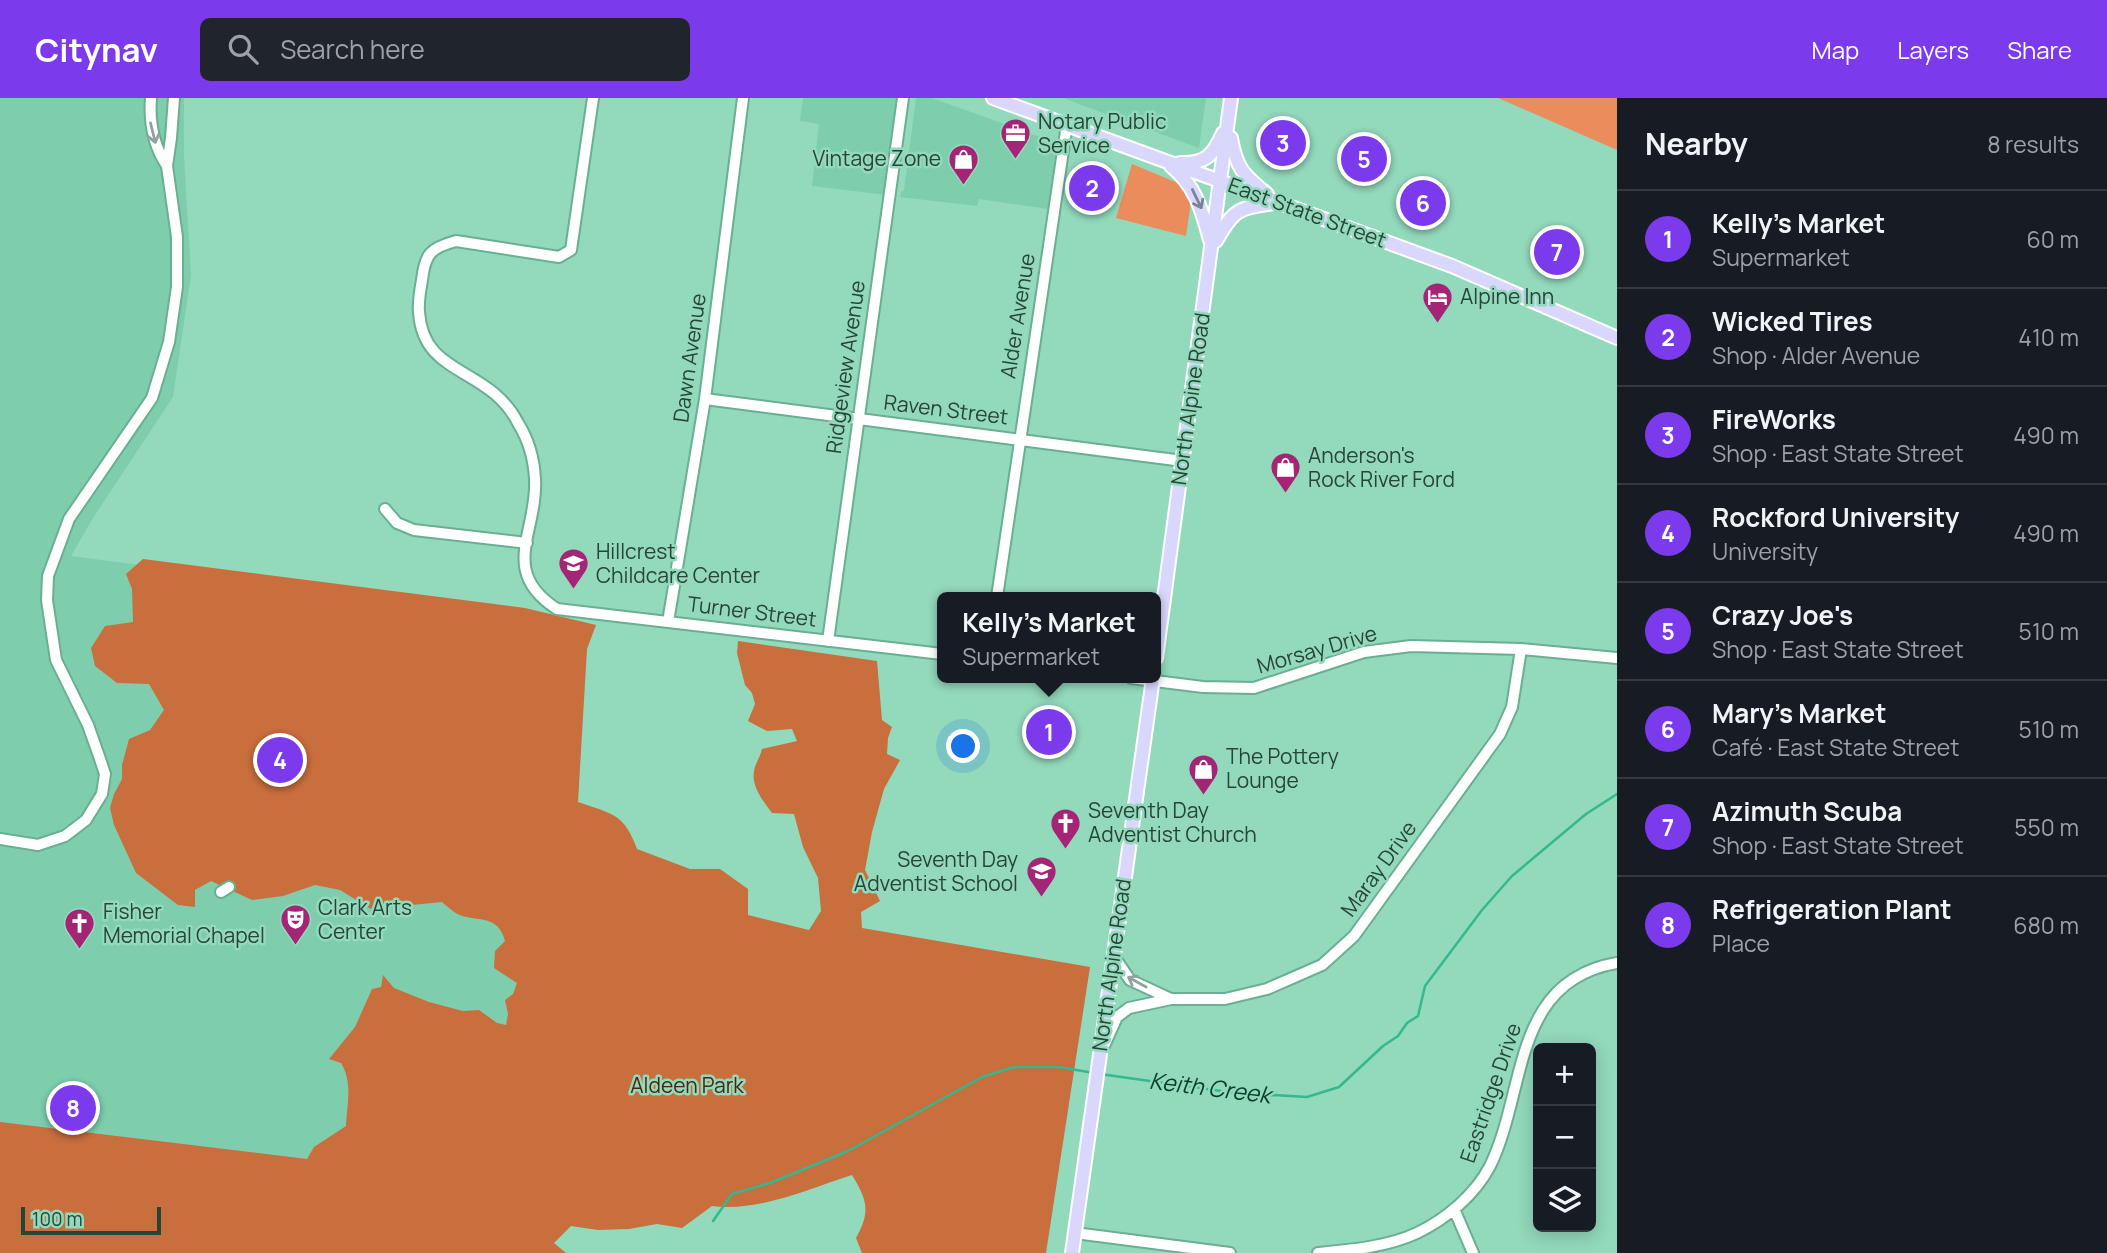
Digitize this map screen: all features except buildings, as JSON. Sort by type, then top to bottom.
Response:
[{"type":"main road","name":"East State Street","points":[[993,98],[1452,266],[1617,338]]},
{"type":"main road","name":"North Alpine Road","points":[[1161,622],[1231,98]]},
{"type":"main road","points":[[1165,161],[1203,161],[1215,149],[1228,123]]},
{"type":"main road","points":[[1228,123],[1234,155],[1241,171],[1279,202]]},
{"type":"main road","points":[[1165,161],[1181,174],[1199,200],[1212,248]]},
{"type":"main road","points":[[1212,248],[1236,212],[1261,204],[1279,202]]},
{"type":"main road","name":"North Alpine Road","points":[[1072,1253],[1152,683]]},
{"type":"street","points":[[151,98],[149,119],[157,152],[167,166]]},
{"type":"street","points":[[0,839],[38,845],[65,836],[86,820],[102,794],[105,774],[99,756],[88,725],[56,660],[47,600],[48,576],[69,519],[152,398],[169,342],[177,287],[177,237],[167,166],[174,98]]},
{"type":"street","points":[[386,509],[397,523],[414,530],[527,543],[536,480],[525,435],[516,419],[495,394],[439,358],[429,345],[420,326],[418,309],[424,263],[430,251],[456,241],[559,257],[571,250],[593,98]]},
{"type":"street","name":"Dawn Avenue","points":[[668,622],[705,399],[743,98]]},
{"type":"street","name":"Ridgeview Avenue","points":[[828,641],[903,98]]},
{"type":"street","name":"Alder Avenue","points":[[998,592],[1067,124]]},
{"type":"street","name":"Raven Street","points":[[705,399],[1183,461]]},
{"type":"street","name":"Turner Street","points":[[527,543],[524,566],[530,586],[541,599],[557,608],[937,653]]},
{"type":"street","name":"Morsay Drive","points":[[1161,680],[1203,687],[1254,688],[1364,652],[1411,646],[1521,649],[1617,658]]},
{"type":"street","name":"Maray Drive","points":[[1171,999],[1225,999],[1267,989],[1322,965],[1354,936],[1500,734],[1512,707],[1521,649]]},
{"type":"street","points":[[1113,955],[1130,980],[1171,999]]},
{"type":"street","name":"Eastridge Drive","points":[[1318,1253],[1403,1239],[1428,1227],[1454,1209],[1489,1167],[1532,1033],[1543,1009],[1556,992],[1575,978],[1617,963]]},
{"type":"street","points":[[1098,1057],[1117,1017],[1129,1008],[1171,999]]},
{"type":"street","points":[[1454,1209],[1473,1253]]},
{"type":"street","points":[[1075,1233],[1230,1253]]},
{"type":"shaded area","points":[[0,98],[184,98],[184,157],[191,275],[173,397],[71,556],[575,622],[500,1193],[0,1123]]},
{"type":"shaded area","points":[[803,98],[900,98],[887,195],[812,186],[819,124],[800,121]]},
{"type":"shaded area","points":[[916,98],[932,98],[1057,143],[1048,209],[979,199],[977,206],[900,197],[904,190]]},
{"type":"shaded area","points":[[1064,98],[1206,98],[1199,148],[1084,106]]},
{"type":"shaded area","points":[[1498,98],[1617,98],[1617,150]]},
{"type":"shaded area","points":[[1132,164],[1178,183],[1192,195],[1186,236],[1116,218]]},
{"type":"green space","name":"Aldeen Park","points":[[143,559],[525,608],[596,625],[587,649],[578,802],[600,809],[622,821],[637,849],[690,869],[720,869],[748,889],[748,915],[809,930],[821,911],[818,878],[803,847],[794,814],[772,813],[754,782],[755,768],[762,749],[797,741],[792,729],[767,731],[748,721],[755,704],[752,693],[745,685],[737,653],[738,641],[877,661],[882,720],[892,727],[887,754],[900,760],[884,789],[865,870],[880,901],[861,912],[862,928],[1090,967],[1046,1253],[862,1253],[856,1238],[864,1220],[865,1206],[852,1175],[765,1203],[712,1206],[682,1228],[657,1224],[629,1229],[598,1230],[571,1226],[554,1243],[566,1253],[0,1253],[0,1122],[307,1159],[314,1147],[346,1126],[347,1078],[341,1063],[329,1059],[355,1027],[372,989],[381,987],[383,975],[394,988],[429,1002],[463,1011],[479,1010],[497,1023],[506,1025],[508,1014],[505,1000],[513,994],[517,983],[494,968],[495,951],[505,941],[498,927],[487,920],[458,914],[442,902],[371,909],[340,890],[315,885],[283,896],[252,900],[211,881],[195,890],[195,907],[178,905],[136,873],[114,825],[110,808],[122,779],[122,765],[129,739],[150,730],[164,710],[149,684],[117,683],[95,666],[91,648],[105,626],[133,622],[132,589],[126,574]]},
{"type":"waterway","name":"Keith Creek","points":[[1100,1074],[1257,1096],[1307,1097],[1339,1087],[1383,1046],[1398,1036],[1407,1023],[1418,1016],[1425,986],[1482,910],[1512,876],[1586,814],[1617,794]]},
{"type":"waterway","name":"Keith Creek","points":[[713,1221],[732,1194],[770,1183],[848,1151],[982,1077],[1014,1067],[1059,1067],[1094,1073]]},
{"type":"place","name":"FireWorks","points":[[1283,143]]},
{"type":"place","name":"Crazy Joe's","points":[[1364,159]]},
{"type":"place","name":"Notary Public Service","points":[[1015,161]]},
{"type":"place","name":"Vintage Zone","points":[[964,186]]},
{"type":"place","name":"Wicked Tires","points":[[1092,188]]},
{"type":"place","name":"Mary's Market","points":[[1423,203]]},
{"type":"place","name":"Azimuth Scuba","points":[[1557,252]]},
{"type":"place","name":"Alpine Inn","points":[[1437,324]]},
{"type":"place","name":"Anderson's Rock River Ford","points":[[1285,495]]},
{"type":"place","name":"Hillcrest Childcare Center","points":[[573,591]]},
{"type":"place","name":"Kelly's Market","points":[[1049,732]]},
{"type":"place","name":"Rockford University","points":[[280,760]]},
{"type":"place","name":"The Pottery Lounge","points":[[1203,796]]},
{"type":"place","name":"Seventh Day Adventist Church","points":[[1065,850]]},
{"type":"place","name":"Seventh Day Adventist School","points":[[1041,899]]},
{"type":"place","name":"Clark Arts Center","points":[[295,947]]},
{"type":"place","name":"Fisher Memorial Chapel","points":[[80,951]]},
{"type":"place","name":"Refrigeration Plant","points":[[73,1108]]}]
